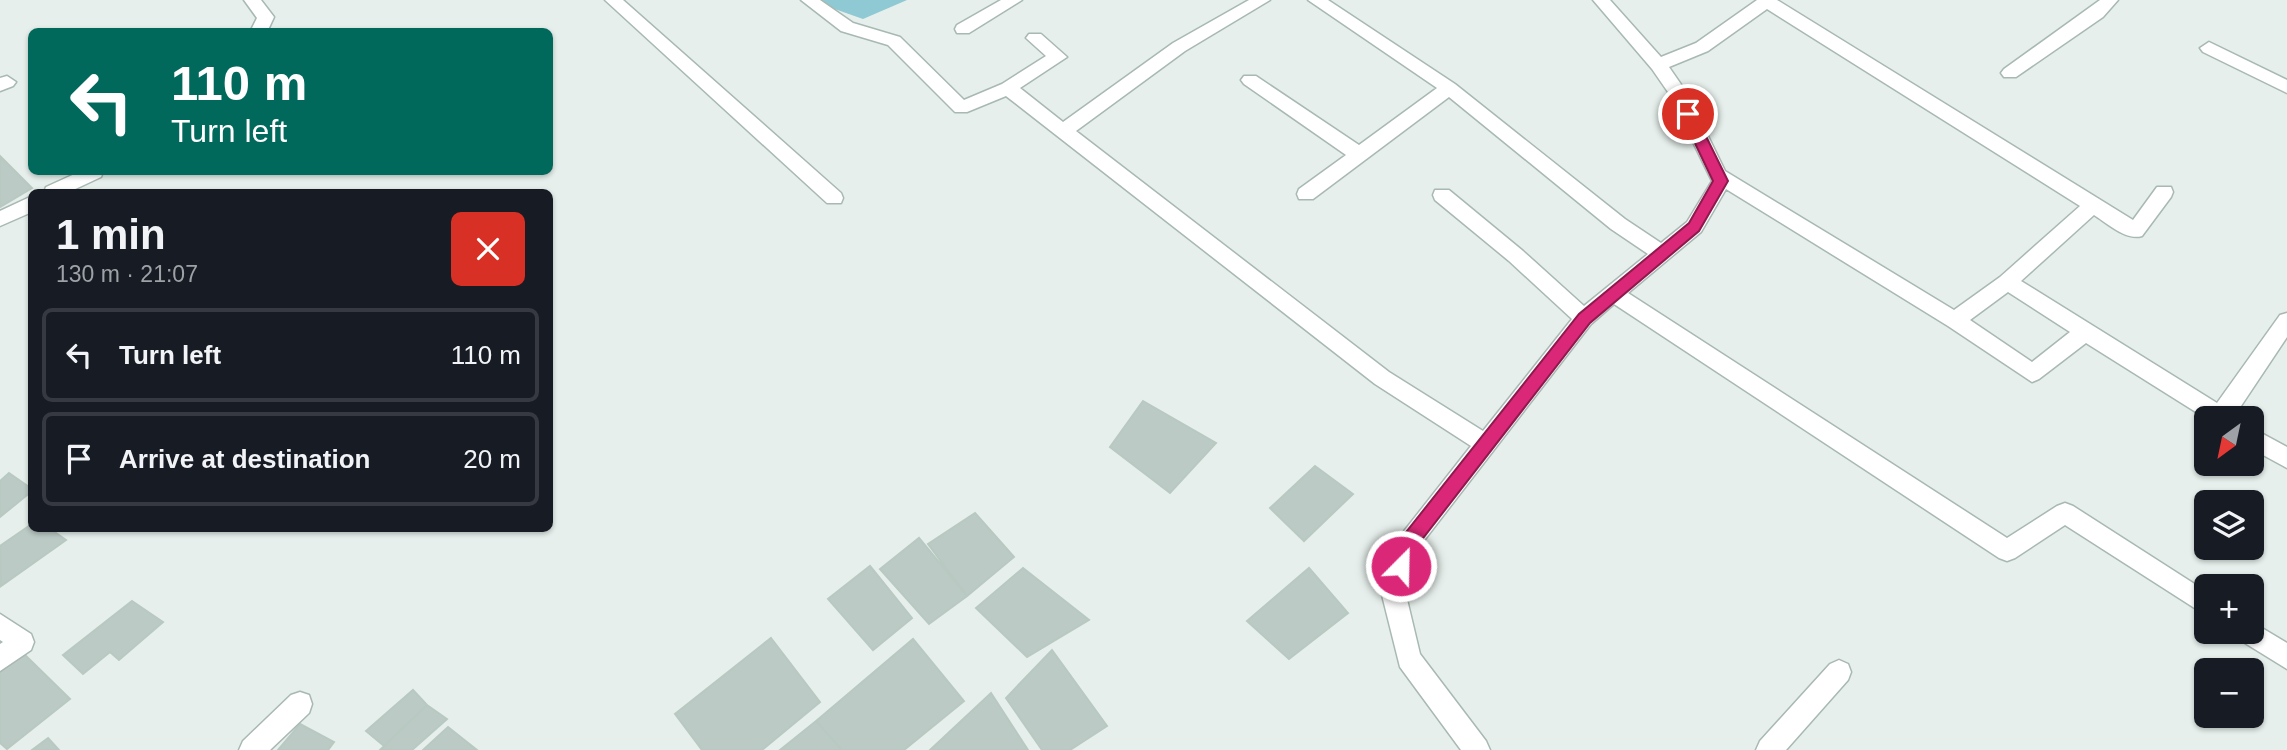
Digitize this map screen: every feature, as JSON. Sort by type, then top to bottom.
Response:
[{"type":"street","points":[[252,0],[266,17],[260,28]]},
{"type":"street","points":[[614,0],[834,198]]},
{"type":"street","points":[[809,0],[847,27],[894,41],[961,108],[1008,88],[1058,57],[1035,38]]},
{"type":"street","points":[[963,29],[1014,0]]},
{"type":"street","points":[[1063,131],[1179,47],[1262,0]]},
{"type":"street","points":[[1316,0],[1449,88],[1618,223],[1662,254]]},
{"type":"street","points":[[1477,750],[1409,659],[1393,591],[1409,542],[1584,318],[1694,227],[1721,181],[1678,93],[1658,65],[1601,0]]},
{"type":"street","points":[[1658,65],[1702,47],[1768,0],[2135,231],[2164,192]]},
{"type":"street","points":[[2010,73],[2097,13],[2110,0]]},
{"type":"street","points":[[2209,48],[2287,87]]},
{"type":"street","points":[[1250,80],[1360,155]]},
{"type":"street","points":[[1008,88],[1382,378],[1485,444]]},
{"type":"street","points":[[1306,194],[1449,88]]},
{"type":"street","points":[[59,189],[88,175]]},
{"type":"street","points":[[1718,175],[1955,320],[2032,373],[2085,332]]},
{"type":"street","points":[[1442,195],[1516,256],[1584,318]]},
{"type":"street","points":[[0,219],[28,205]]},
{"type":"street","points":[[1955,320],[2007,282],[2093,205]]},
{"type":"street","points":[[2007,282],[2203,406]]},
{"type":"street","points":[[1614,294],[2007,551],[2065,513],[2194,597]]},
{"type":"street","points":[[2228,406],[2287,321]]},
{"type":"street","points":[[2264,445],[2287,459]]},
{"type":"street","points":[[0,625],[22,642],[0,659]]},
{"type":"street","points":[[2264,642],[2287,657]]},
{"type":"street","points":[[1769,750],[1839,672]]},
{"type":"street","points":[[252,750],[300,704]]},
{"type":"water","points":[[819,0],[907,0],[863,19],[829,7]]},
{"type":"building","points":[[0,156],[32,188],[0,207]]},
{"type":"building","points":[[1143,401],[1216,443],[1170,493],[1110,447]]},
{"type":"building","points":[[1315,466],[1353,494],[1304,541],[1270,508]]},
{"type":"building","points":[[9,473],[28,486],[28,494],[0,517],[0,481]]},
{"type":"building","points":[[975,513],[1014,557],[967,596],[928,544]]},
{"type":"building","points":[[28,527],[28,532],[55,532],[66,540],[1,586],[0,546]]},
{"type":"building","points":[[919,538],[967,596],[929,624],[880,569]]},
{"type":"building","points":[[870,566],[912,618],[873,650],[828,599]]},
{"type":"building","points":[[1023,568],[1089,620],[1027,657],[976,608]]},
{"type":"building","points":[[1309,568],[1348,613],[1289,659],[1247,621]]},
{"type":"building","points":[[132,601],[163,622],[119,660],[110,652],[83,674],[63,655]]},
{"type":"building","points":[[771,638],[820,702],[762,750],[702,750],[675,714]]},
{"type":"building","points":[[913,639],[964,701],[904,750],[842,750],[816,721]]},
{"type":"building","points":[[1052,650],[1107,726],[1070,750],[1042,750],[1006,698]]},
{"type":"building","points":[[23,653],[70,699],[7,749],[0,743],[0,672]]},
{"type":"building","points":[[413,690],[427,705],[384,746],[366,731]]},
{"type":"building","points":[[991,693],[1028,750],[930,750]]},
{"type":"building","points":[[427,705],[447,719],[412,750],[380,750]]},
{"type":"building","points":[[816,721],[842,750],[780,750]]},
{"type":"building","points":[[300,724],[334,742],[328,750],[278,750]]},
{"type":"building","points":[[448,727],[477,750],[423,750]]},
{"type":"building","points":[[48,738],[59,750],[32,750]]},
{"type":"route","points":[[1401,566],[1409,542],[1584,318],[1694,227],[1721,181],[1688,114]]}]
